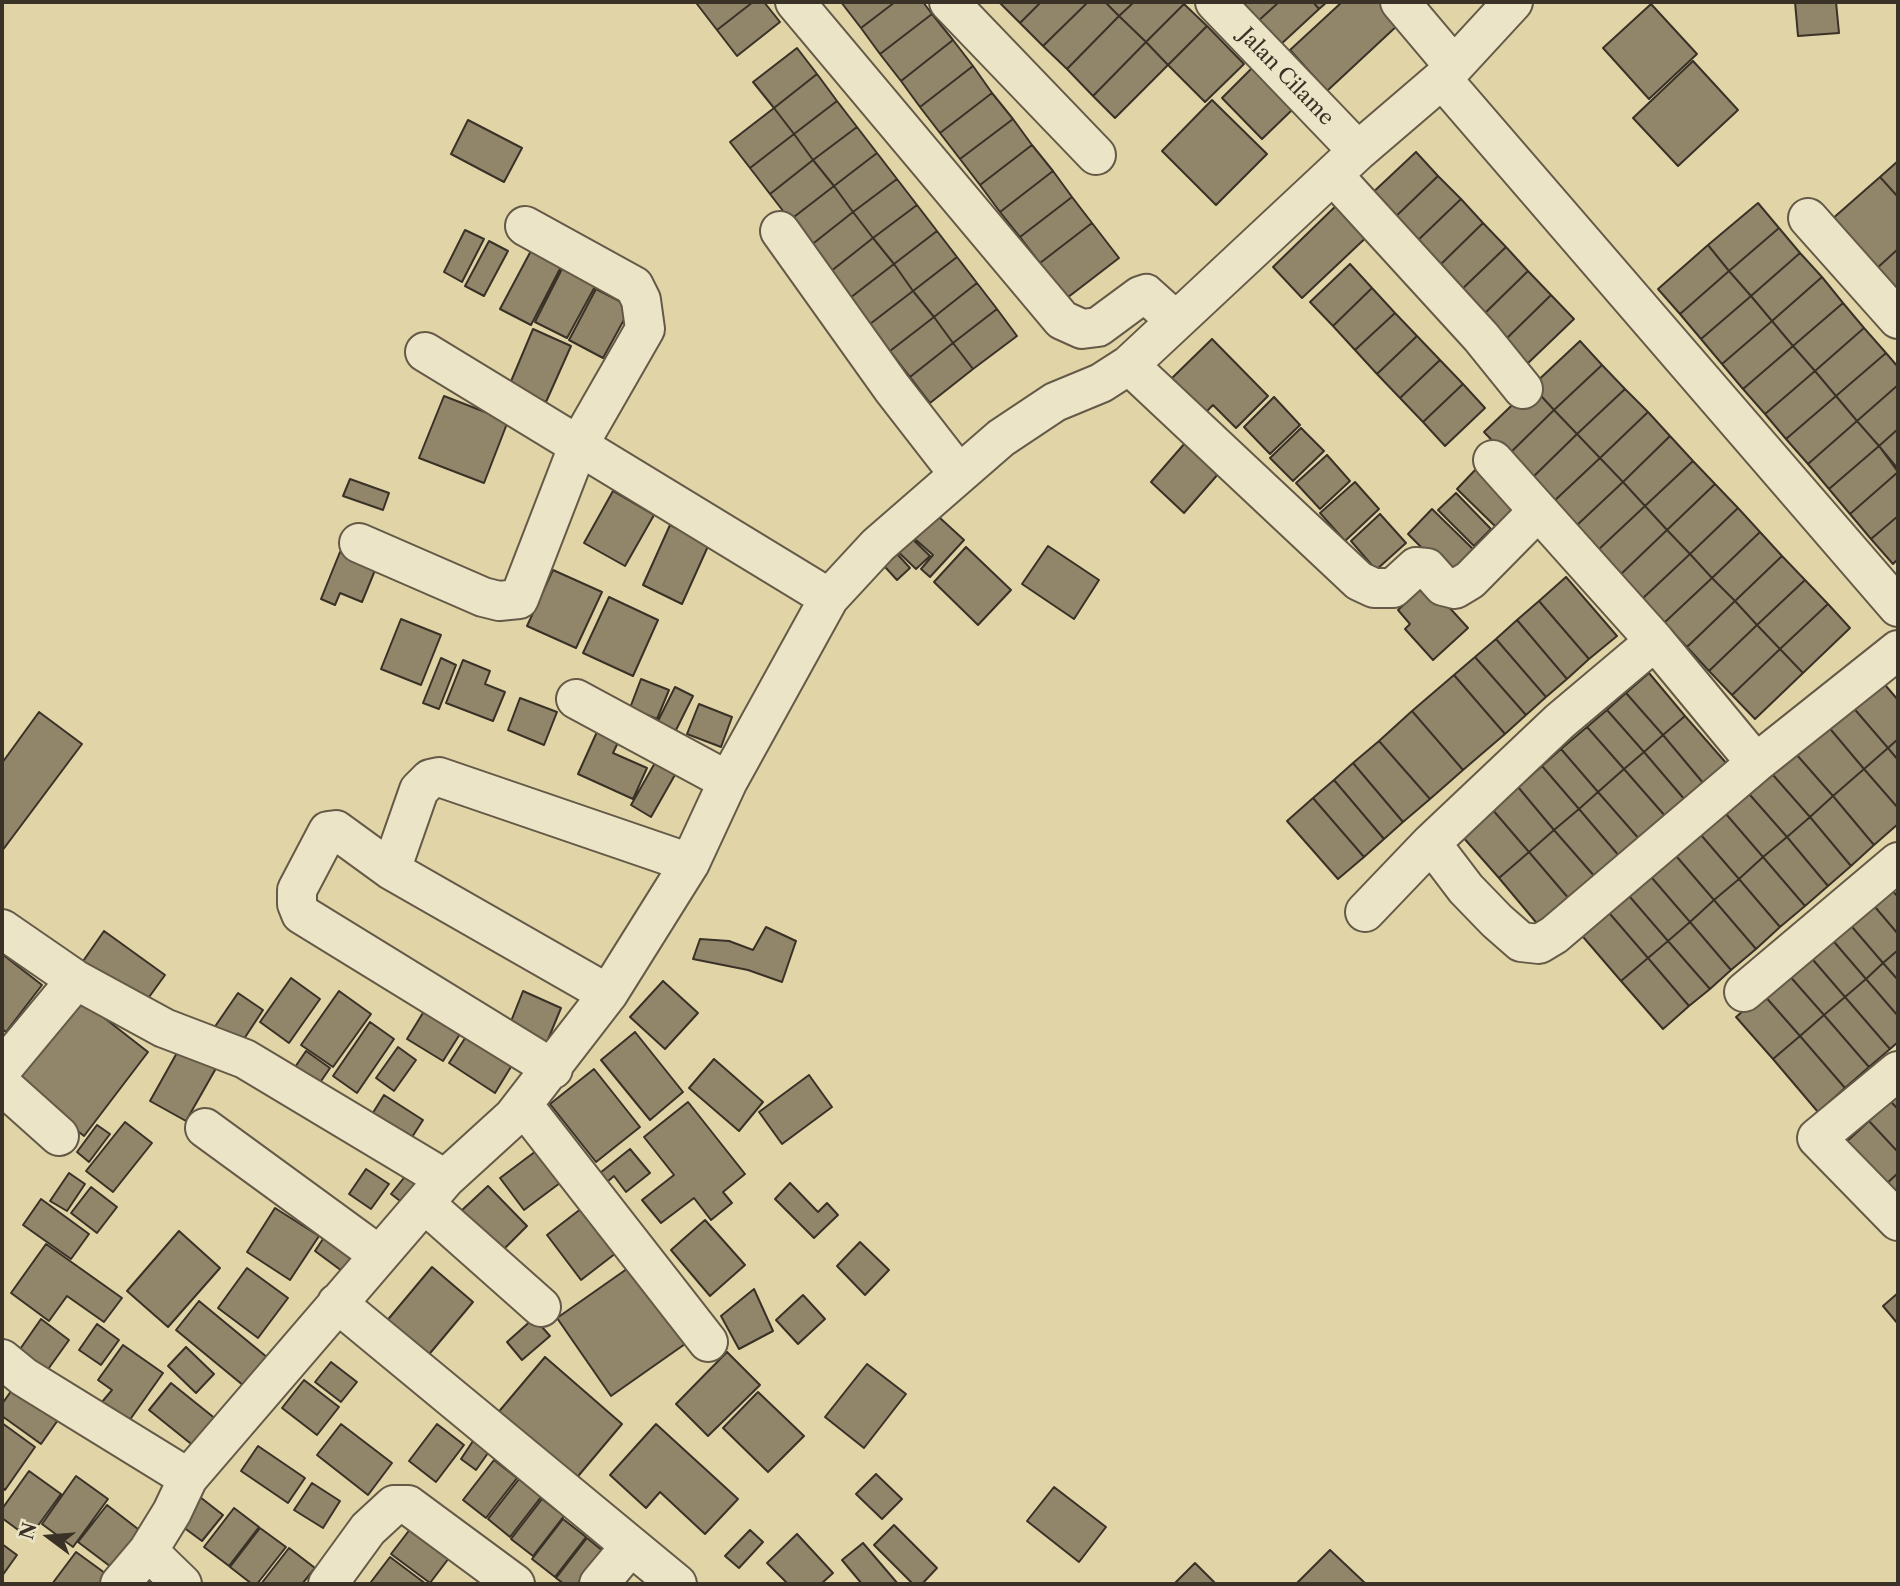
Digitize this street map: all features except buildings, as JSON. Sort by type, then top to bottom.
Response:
[{"type":"street","points":[[795,2],[1062,320],[1082,329],[1098,327],[1140,296],[1146,295],[1176,321]]},
{"type":"street","points":[[949,2],[1096,155]]},
{"type":"street","name":"Jalan Cilame","points":[[1215,2],[1522,389]]},
{"type":"street","points":[[1400,2],[1448,73],[1898,607]]},
{"type":"street","points":[[120,1584],[148,1551],[172,1512],[188,1478],[435,1192],[523,1105],[608,994],[690,863],[728,781],[829,598],[878,545],[958,473],[1055,402],[1101,383],[1129,366],[1345,163],[1448,73],[1513,2]]},
{"type":"street","points":[[1808,218],[1898,320]]},
{"type":"street","points":[[359,542],[483,597],[499,601],[519,599],[579,444],[645,329],[641,300],[634,286],[524,226]]},
{"type":"street","points":[[780,231],[884,377],[958,473]]},
{"type":"street","points":[[425,352],[829,598]]},
{"type":"street","points":[[1129,366],[1359,581],[1374,588],[1393,589],[1416,567],[1427,568],[1443,586],[1455,589],[1470,580],[1538,511]]},
{"type":"street","points":[[1493,460],[1656,641],[1756,763]]},
{"type":"street","points":[[1365,912],[1431,842],[1560,721],[1656,641]]},
{"type":"street","points":[[1431,842],[1466,889],[1497,921],[1521,942],[1539,944],[1563,928],[1756,763],[1898,650]]},
{"type":"street","points":[[576,699],[728,781]]},
{"type":"street","points":[[391,870],[419,790],[430,779],[439,777],[690,863]]},
{"type":"street","points":[[553,1069],[301,914],[297,904],[298,890],[330,829],[336,830],[391,870],[608,994]]},
{"type":"street","points":[[1744,992],[1898,862]]},
{"type":"street","points":[[2,929],[76,980],[163,1028],[245,1059],[435,1192],[541,1307]]},
{"type":"street","points":[[2,1069],[76,980]]},
{"type":"street","points":[[1898,1071],[1817,1138],[1898,1221]]},
{"type":"street","points":[[2,1085],[59,1136]]},
{"type":"street","points":[[523,1105],[708,1342]]},
{"type":"street","points":[[205,1128],[379,1255]]},
{"type":"street","points":[[337,1303],[629,1548],[677,1584]]},
{"type":"street","points":[[2,1359],[24,1377],[188,1478]]},
{"type":"street","points":[[328,1584],[368,1529],[394,1505],[408,1505],[514,1584]]},
{"type":"street","points":[[599,1584],[629,1548]]},
{"type":"street","points":[[148,1551],[182,1584]]}]
